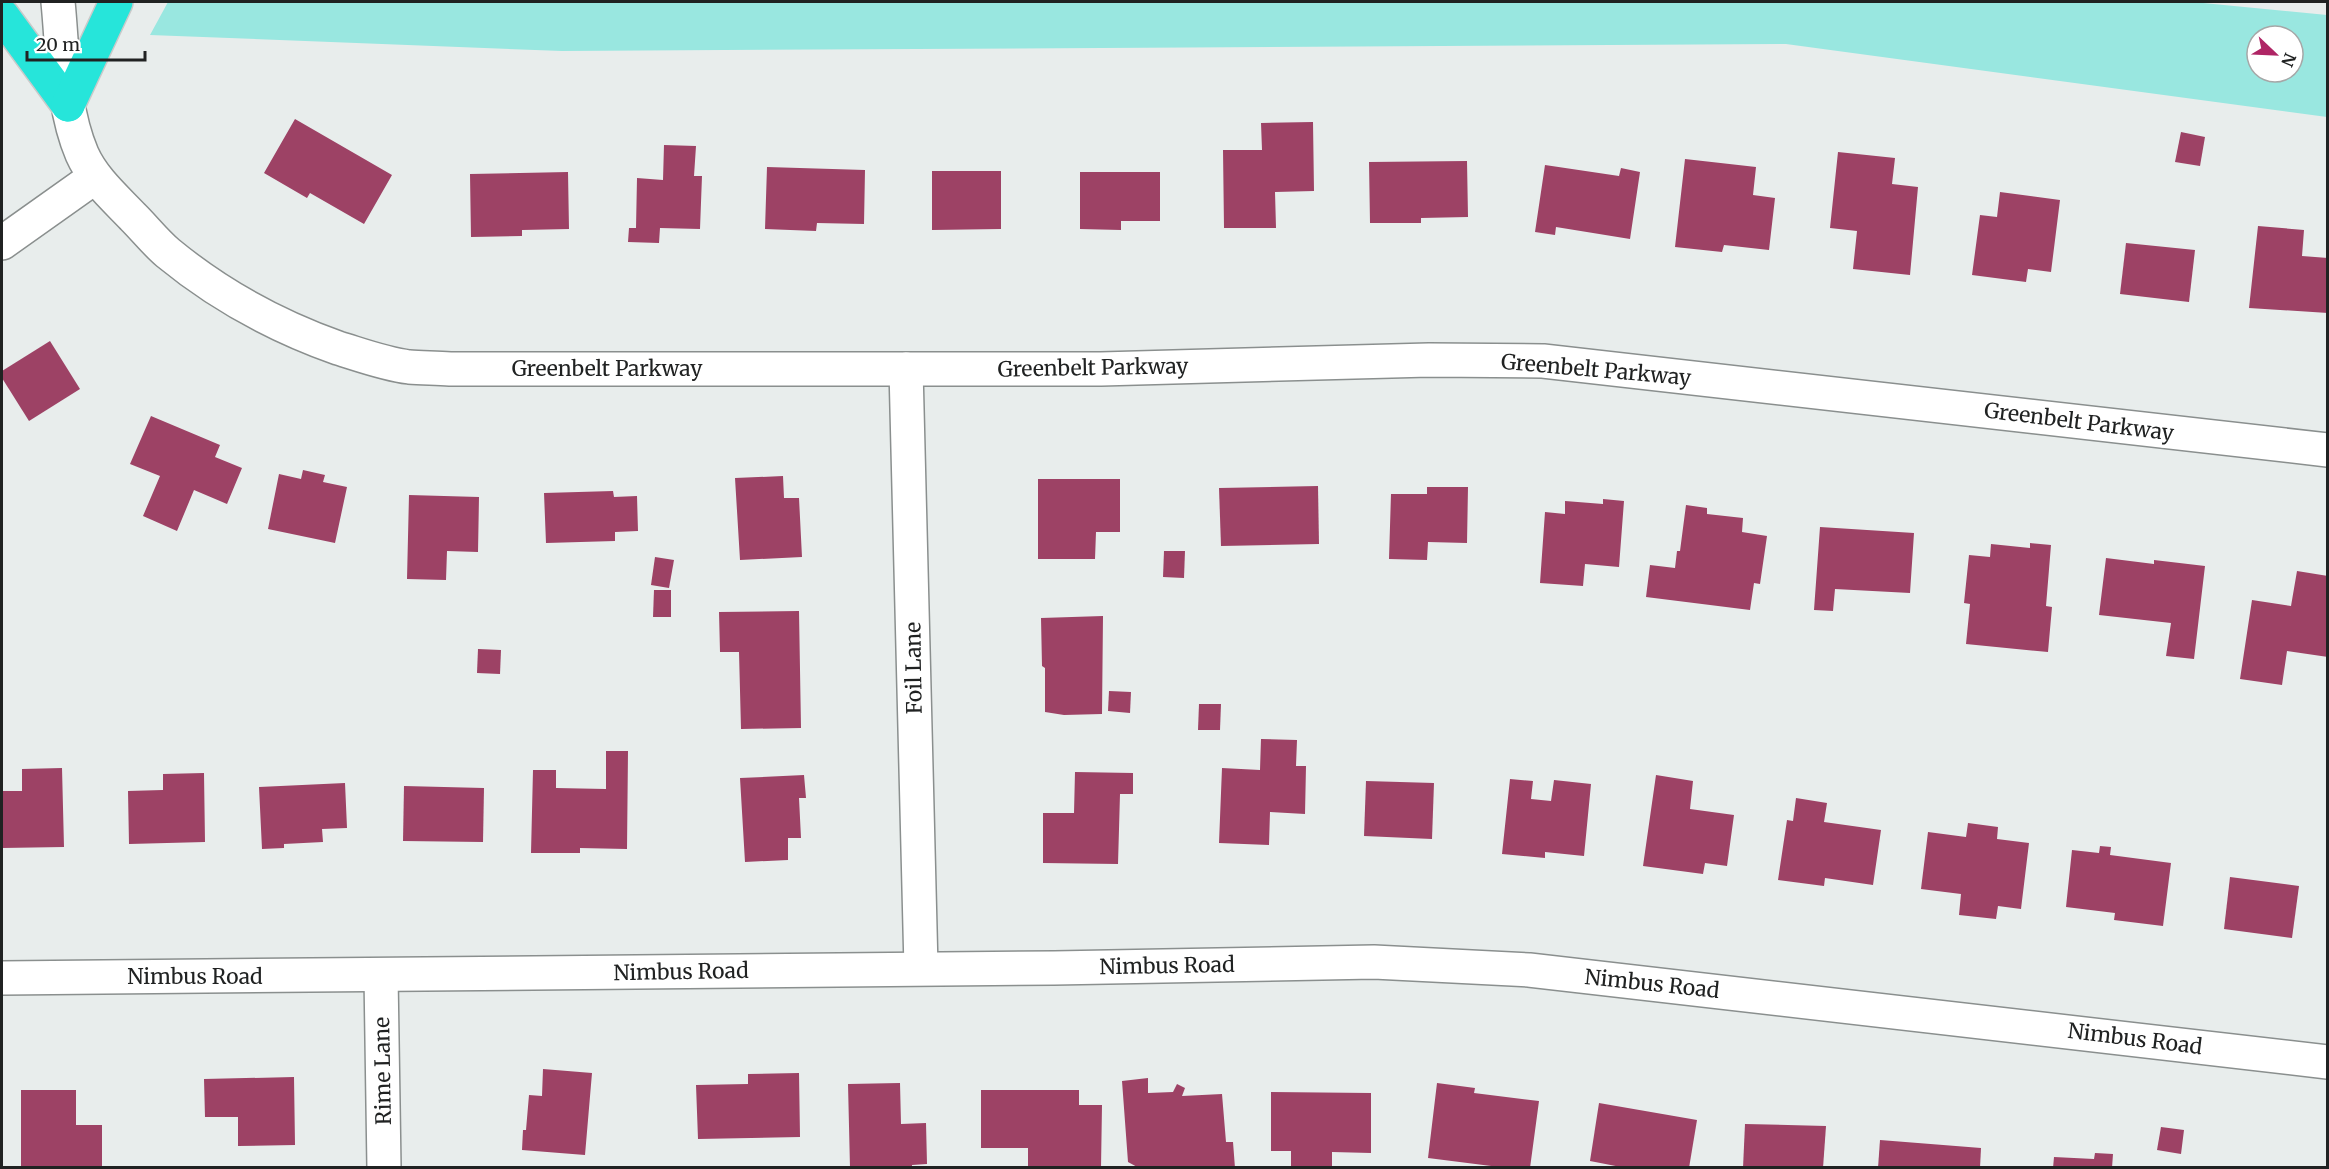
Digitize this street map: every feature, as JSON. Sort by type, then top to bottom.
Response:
[{"type":"highway","points":[[2,15],[68,105],[116,2]]},
{"type":"street","name":"Greenbelt Parkway","points":[[58,2],[68,105],[83,155],[95,177],[167,252],[231,299],[312,339],[395,364],[450,369],[1101,369],[1429,360],[1543,361],[2328,450]]},
{"type":"street","points":[[2,243],[95,177]]},
{"type":"street","name":"Foil Lane","points":[[906,369],[921,968]]},
{"type":"street","name":"Nimbus Road","points":[[2,978],[1066,968],[1374,962],[1529,970],[2328,1062]]},
{"type":"street","name":"Rime Lane","points":[[381,975],[384,1167]]},
{"type":"shaded area","points":[[168,2],[2193,2],[2327,15],[2327,117],[1786,44],[562,51],[150,35]]},
{"type":"building","points":[[295,119],[392,175],[364,224],[310,193],[307,198],[264,173]]},
{"type":"building","points":[[1313,122],[1314,191],[1275,192],[1276,228],[1224,228],[1223,150],[1262,150],[1261,123]]},
{"type":"building","points":[[2181,132],[2205,137],[2200,166],[2175,162]]},
{"type":"building","points":[[664,145],[696,146],[694,176],[702,176],[700,229],[660,228],[659,243],[628,242],[629,228],[636,228],[637,178],[663,180]]},
{"type":"building","points":[[1838,152],[1895,158],[1892,184],[1918,187],[1910,275],[1853,269],[1857,231],[1830,228]]},
{"type":"building","points":[[1685,159],[1756,167],[1753,195],[1775,198],[1769,250],[1724,245],[1722,252],[1675,247]]},
{"type":"building","points":[[1467,161],[1468,217],[1421,218],[1421,223],[1370,223],[1369,162]]},
{"type":"building","points":[[1545,165],[1619,176],[1621,168],[1640,172],[1630,239],[1556,227],[1555,235],[1535,232]]},
{"type":"building","points":[[767,167],[865,170],[864,224],[817,223],[816,231],[765,229]]},
{"type":"building","points":[[932,171],[1001,171],[1001,229],[932,230]]},
{"type":"building","points":[[568,172],[569,229],[522,230],[522,236],[471,237],[470,174]]},
{"type":"building","points":[[1080,172],[1160,172],[1160,221],[1121,221],[1121,230],[1080,229]]},
{"type":"building","points":[[2000,192],[2060,200],[2051,272],[2028,269],[2026,282],[1972,275],[1980,215],[1997,217]]},
{"type":"building","points":[[2258,226],[2304,230],[2302,256],[2328,258],[2328,313],[2249,308]]},
{"type":"building","points":[[2126,243],[2195,250],[2189,302],[2120,294]]},
{"type":"building","points":[[50,341],[80,389],[29,421],[2,378],[2,371]]},
{"type":"building","points":[[151,416],[220,445],[215,457],[242,468],[227,504],[194,490],[177,531],[143,516],[160,476],[130,464]]},
{"type":"building","points":[[303,470],[325,475],[323,482],[347,487],[335,543],[268,529],[279,474],[301,479]]},
{"type":"building","points":[[783,476],[784,498],[799,498],[802,557],[740,560],[735,478]]},
{"type":"building","points":[[1038,479],[1120,479],[1120,532],[1096,532],[1095,559],[1038,559]]},
{"type":"building","points":[[1318,486],[1319,544],[1221,546],[1219,488]]},
{"type":"building","points":[[1427,487],[1468,487],[1467,543],[1428,542],[1427,560],[1389,559],[1391,494],[1427,494]]},
{"type":"building","points":[[613,491],[614,497],[637,496],[638,531],[615,532],[615,541],[546,543],[544,493]]},
{"type":"building","points":[[409,495],[479,497],[478,552],[447,551],[446,580],[407,579]]},
{"type":"building","points":[[1603,499],[1624,501],[1619,567],[1585,564],[1583,586],[1540,583],[1545,512],[1565,514],[1565,501],[1603,504]]},
{"type":"building","points":[[1686,505],[1707,508],[1707,514],[1743,518],[1742,532],[1767,536],[1760,584],[1754,583],[1750,610],[1646,597],[1650,565],[1675,568],[1677,551],[1680,551]]},
{"type":"building","points":[[1820,527],[1914,533],[1910,593],[1835,589],[1833,611],[1814,610]]},
{"type":"building","points":[[2030,543],[2051,545],[2046,606],[2052,607],[2048,652],[1966,644],[1970,604],[1964,603],[1969,555],[1990,557],[1991,544],[2030,548]]},
{"type":"building","points":[[1164,551],[1185,551],[1184,578],[1163,577]]},
{"type":"building","points":[[655,557],[674,560],[669,588],[651,585]]},
{"type":"building","points":[[2106,558],[2154,564],[2154,560],[2205,566],[2194,659],[2166,656],[2171,623],[2099,615]]},
{"type":"building","points":[[2297,571],[2328,576],[2328,657],[2287,651],[2282,685],[2240,679],[2252,600],[2291,606]]},
{"type":"building","points":[[654,590],[671,590],[671,617],[653,617]]},
{"type":"building","points":[[799,611],[801,728],[741,729],[739,652],[720,652],[719,612]]},
{"type":"building","points":[[1103,616],[1102,714],[1064,715],[1045,712],[1045,668],[1042,666],[1041,618]]},
{"type":"building","points":[[478,649],[501,650],[500,674],[477,673]]},
{"type":"building","points":[[1109,691],[1131,692],[1130,713],[1108,711]]},
{"type":"building","points":[[1199,704],[1221,704],[1220,730],[1198,730]]},
{"type":"building","points":[[1261,739],[1297,740],[1296,766],[1306,766],[1305,814],[1270,812],[1269,845],[1219,843],[1222,768],[1260,770]]},
{"type":"building","points":[[606,751],[628,751],[627,849],[580,848],[580,853],[531,853],[533,770],[556,770],[556,788],[606,789]]},
{"type":"building","points":[[62,768],[64,847],[2,848],[2,791],[22,791],[22,769]]},
{"type":"building","points":[[1075,772],[1133,773],[1133,794],[1120,794],[1118,864],[1043,863],[1043,813],[1074,813]]},
{"type":"building","points":[[204,773],[205,842],[129,844],[128,791],[163,790],[163,774]]},
{"type":"building","points":[[804,775],[806,798],[799,798],[801,838],[788,838],[788,860],[745,862],[740,778]]},
{"type":"building","points":[[1656,775],[1693,781],[1690,809],[1734,815],[1727,866],[1705,863],[1703,874],[1643,866]]},
{"type":"building","points":[[1510,779],[1533,781],[1531,799],[1551,801],[1554,780],[1591,784],[1584,856],[1545,852],[1545,858],[1502,854]]},
{"type":"building","points":[[1366,781],[1434,783],[1432,839],[1364,836]]},
{"type":"building","points":[[345,783],[347,828],[322,829],[323,842],[284,844],[284,848],[262,849],[259,787]]},
{"type":"building","points":[[404,786],[484,788],[483,842],[403,841]]},
{"type":"building","points":[[1796,798],[1827,803],[1824,822],[1881,830],[1873,885],[1825,878],[1824,886],[1778,880],[1787,820],[1793,821]]},
{"type":"building","points":[[1968,823],[1998,827],[1997,839],[2029,843],[2021,909],[1998,906],[1996,919],[1959,915],[1961,894],[1921,889],[1928,832],[1966,837]]},
{"type":"building","points":[[2100,846],[2111,847],[2110,855],[2171,863],[2163,926],[2114,920],[2115,913],[2066,907],[2072,850],[2099,853]]},
{"type":"building","points":[[2230,877],[2299,886],[2292,938],[2224,929]]},
{"type":"building","points":[[543,1069],[592,1073],[585,1155],[522,1150],[529,1095],[542,1096]]},
{"type":"building","points":[[799,1073],[800,1137],[698,1139],[696,1085],[748,1084],[748,1074]]},
{"type":"building","points":[[294,1077],[295,1145],[238,1146],[238,1117],[205,1117],[204,1079]]},
{"type":"building","points":[[1148,1078],[1148,1093],[1173,1092],[1177,1084],[1185,1088],[1182,1096],[1222,1094],[1226,1142],[1233,1142],[1235,1168],[1139,1168],[1128,1162],[1122,1081]]},
{"type":"building","points":[[900,1083],[901,1124],[926,1123],[927,1164],[912,1165],[912,1168],[850,1168],[848,1084]]},
{"type":"building","points":[[1437,1083],[1475,1088],[1474,1093],[1539,1101],[1530,1168],[1507,1168],[1428,1158]]},
{"type":"building","points":[[21,1090],[76,1090],[76,1125],[102,1125],[102,1168],[21,1168]]},
{"type":"building","points":[[981,1090],[1079,1090],[1079,1105],[1102,1105],[1101,1168],[1028,1168],[1028,1148],[981,1148]]},
{"type":"building","points":[[1271,1092],[1371,1093],[1371,1153],[1332,1152],[1332,1168],[1291,1168],[1291,1151],[1271,1151]]},
{"type":"building","points":[[1599,1103],[1697,1120],[1689,1168],[1626,1168],[1590,1161]]},
{"type":"building","points":[[1745,1124],[1826,1126],[1823,1168],[1743,1168]]},
{"type":"building","points":[[2161,1127],[2184,1130],[2181,1154],[2157,1150]]},
{"type":"building","points":[[1880,1140],[1981,1148],[1980,1168],[1878,1168]]},
{"type":"building","points":[[2095,1153],[2113,1154],[2112,1168],[2053,1168],[2054,1157],[2094,1159]]}]
